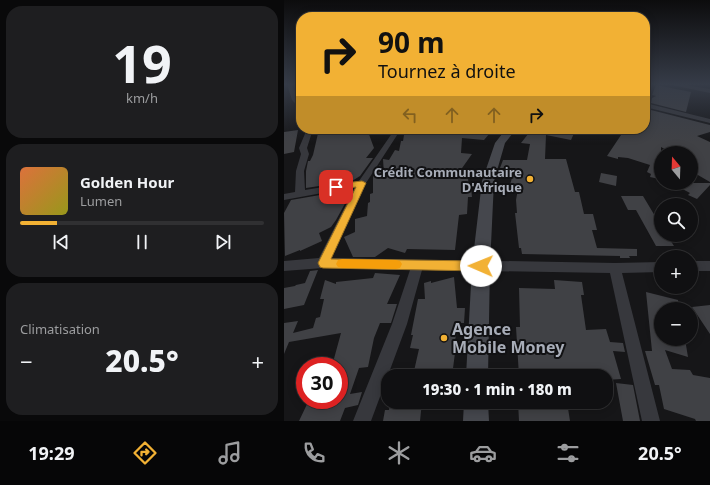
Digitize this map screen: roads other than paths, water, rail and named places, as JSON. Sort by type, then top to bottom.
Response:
[{"type":"main road","points":[[477,369],[481,266],[488,181],[500,143],[506,134]]},
{"type":"main road","points":[[476,409],[476,421]]},
{"type":"street","points":[[650,106],[710,120]]},
{"type":"street","points":[[300,194],[300,171],[305,154],[304,145],[308,134]]},
{"type":"street","points":[[323,263],[362,183],[395,134]]},
{"type":"street","points":[[284,197],[362,183]]},
{"type":"street","points":[[284,266],[323,263],[615,268],[654,267]]},
{"type":"street","points":[[362,421],[400,325],[414,283],[417,265]]},
{"type":"street","points":[[698,266],[710,266]]},
{"type":"street","points":[[615,268],[651,421]]},
{"type":"place","name":"Crédit Communautaire D'Afrique","points":[[530,179]]},
{"type":"place","name":"Agence Mobile Money","points":[[444,338]]}]
